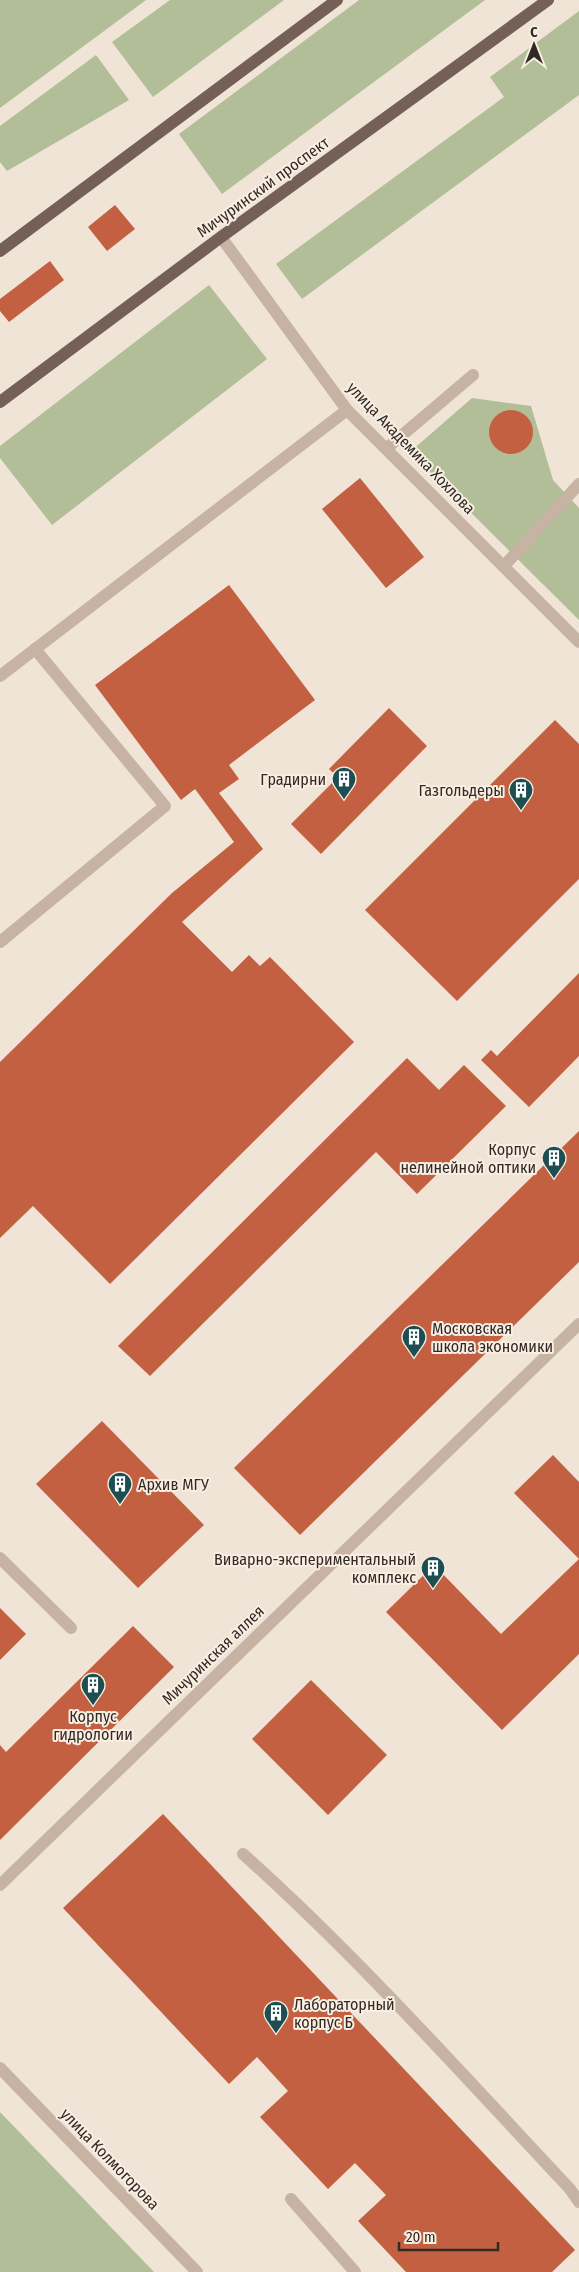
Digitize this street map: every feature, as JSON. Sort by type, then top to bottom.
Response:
[{"type":"main road","points":[[0,251],[338,0]]},
{"type":"main road","name":"Мичуринский проспект","points":[[0,402],[221,237],[548,0]]},
{"type":"street","name":"улица Академика Хохлова","points":[[221,237],[347,410],[579,642]]},
{"type":"street","points":[[387,448],[473,375]]},
{"type":"street","points":[[0,676],[347,410]]},
{"type":"street","points":[[504,566],[579,484]]},
{"type":"street","points":[[0,942],[165,806],[34,649]]},
{"type":"street","name":"Мичуринская аллея","points":[[0,1885],[579,1324]]},
{"type":"street","points":[[0,1558],[71,1628]]},
{"type":"street","points":[[244,1854],[292,1898],[373,1979],[570,2189],[579,2202]]},
{"type":"street","name":"улица Колмогорова","points":[[0,2068],[197,2272]]},
{"type":"street","points":[[291,2199],[355,2272]]},
{"type":"green space","points":[[0,0],[146,0],[0,108]]},
{"type":"green space","points":[[170,0],[284,0],[153,97],[112,42]]},
{"type":"green space","points":[[359,0],[485,0],[222,194],[179,134]]},
{"type":"green space","points":[[579,11],[579,95],[302,299],[276,264],[504,97],[490,77]]},
{"type":"green space","points":[[96,55],[129,100],[7,171],[0,162],[0,126]]},
{"type":"green space","points":[[209,285],[267,359],[52,525],[0,458],[0,446]]},
{"type":"green space","points":[[472,398],[531,406],[553,480],[579,508],[579,620],[410,452]]},
{"type":"green space","points":[[0,2112],[154,2272],[0,2272]]},
{"type":"building","points":[[115,205],[135,229],[107,251],[88,227]]},
{"type":"building","points":[[50,261],[64,280],[9,322],[0,311],[0,299]]},
{"type":"building","points":[[511,410],[523,414],[529,420],[533,432],[529,444],[523,450],[511,454],[499,450],[493,444],[489,432],[493,420],[499,414]]},
{"type":"building","points":[[360,478],[424,557],[386,588],[322,509]]},
{"type":"building","points":[[229,585],[315,700],[229,765],[239,779],[219,793],[263,849],[182,922],[232,972],[249,955],[260,966],[270,957],[354,1042],[110,1284],[33,1206],[0,1238],[0,1062],[172,893],[234,842],[195,789],[181,800],[95,685]]},
{"type":"building","name":"Градирни","points":[[389,708],[427,746],[321,854],[291,824],[338,777],[329,769]]},
{"type":"building","name":"Газгольдеры","points":[[555,720],[579,744],[579,879],[457,1001],[365,910]]},
{"type":"building","points":[[579,973],[579,1056],[529,1107],[481,1060],[491,1050],[497,1056]]},
{"type":"building","points":[[407,1058],[439,1090],[464,1065],[506,1106],[417,1194],[376,1152],[150,1376],[118,1346]]},
{"type":"building","name":"Московская школа экономики","points":[[579,1131],[579,1262],[300,1535],[234,1468]]},
{"type":"building","name":"Архив МГУ","points":[[102,1421],[204,1525],[138,1588],[36,1484]]},
{"type":"building","points":[[553,1455],[579,1482],[579,1559],[514,1493]]},
{"type":"building","name":"Виварно-экспериментальный комплекс","points":[[579,1559],[579,1654],[502,1730],[386,1612],[434,1565],[501,1634]]},
{"type":"building","points":[[0,1608],[26,1634],[0,1660]]},
{"type":"building","name":"Корпус гидрологии","points":[[133,1626],[174,1667],[0,1840],[0,1745],[6,1752]]},
{"type":"building","points":[[311,1680],[387,1755],[328,1815],[252,1739]]},
{"type":"building","name":"Лабораторный корпус Б","points":[[163,1814],[575,2250],[552,2272],[406,2272],[358,2221],[386,2195],[355,2163],[328,2189],[260,2117],[288,2091],[257,2057],[229,2084],[63,1908]]},
{"type":"place","name":"Градирни","points":[[344,800]]},
{"type":"place","name":"Газгольдеры","points":[[521,811]]},
{"type":"place","name":"Корпус нелинейной оптики","points":[[554,1179]]},
{"type":"place","name":"Московская школа экономики","points":[[414,1358]]},
{"type":"place","name":"Архив МГУ","points":[[120,1505]]},
{"type":"place","name":"Виварно-экспериментальный комплекс","points":[[433,1589]]},
{"type":"place","name":"Корпус гидрологии","points":[[93,1706]]},
{"type":"place","name":"Лабораторный корпус Б","points":[[276,2034]]}]
